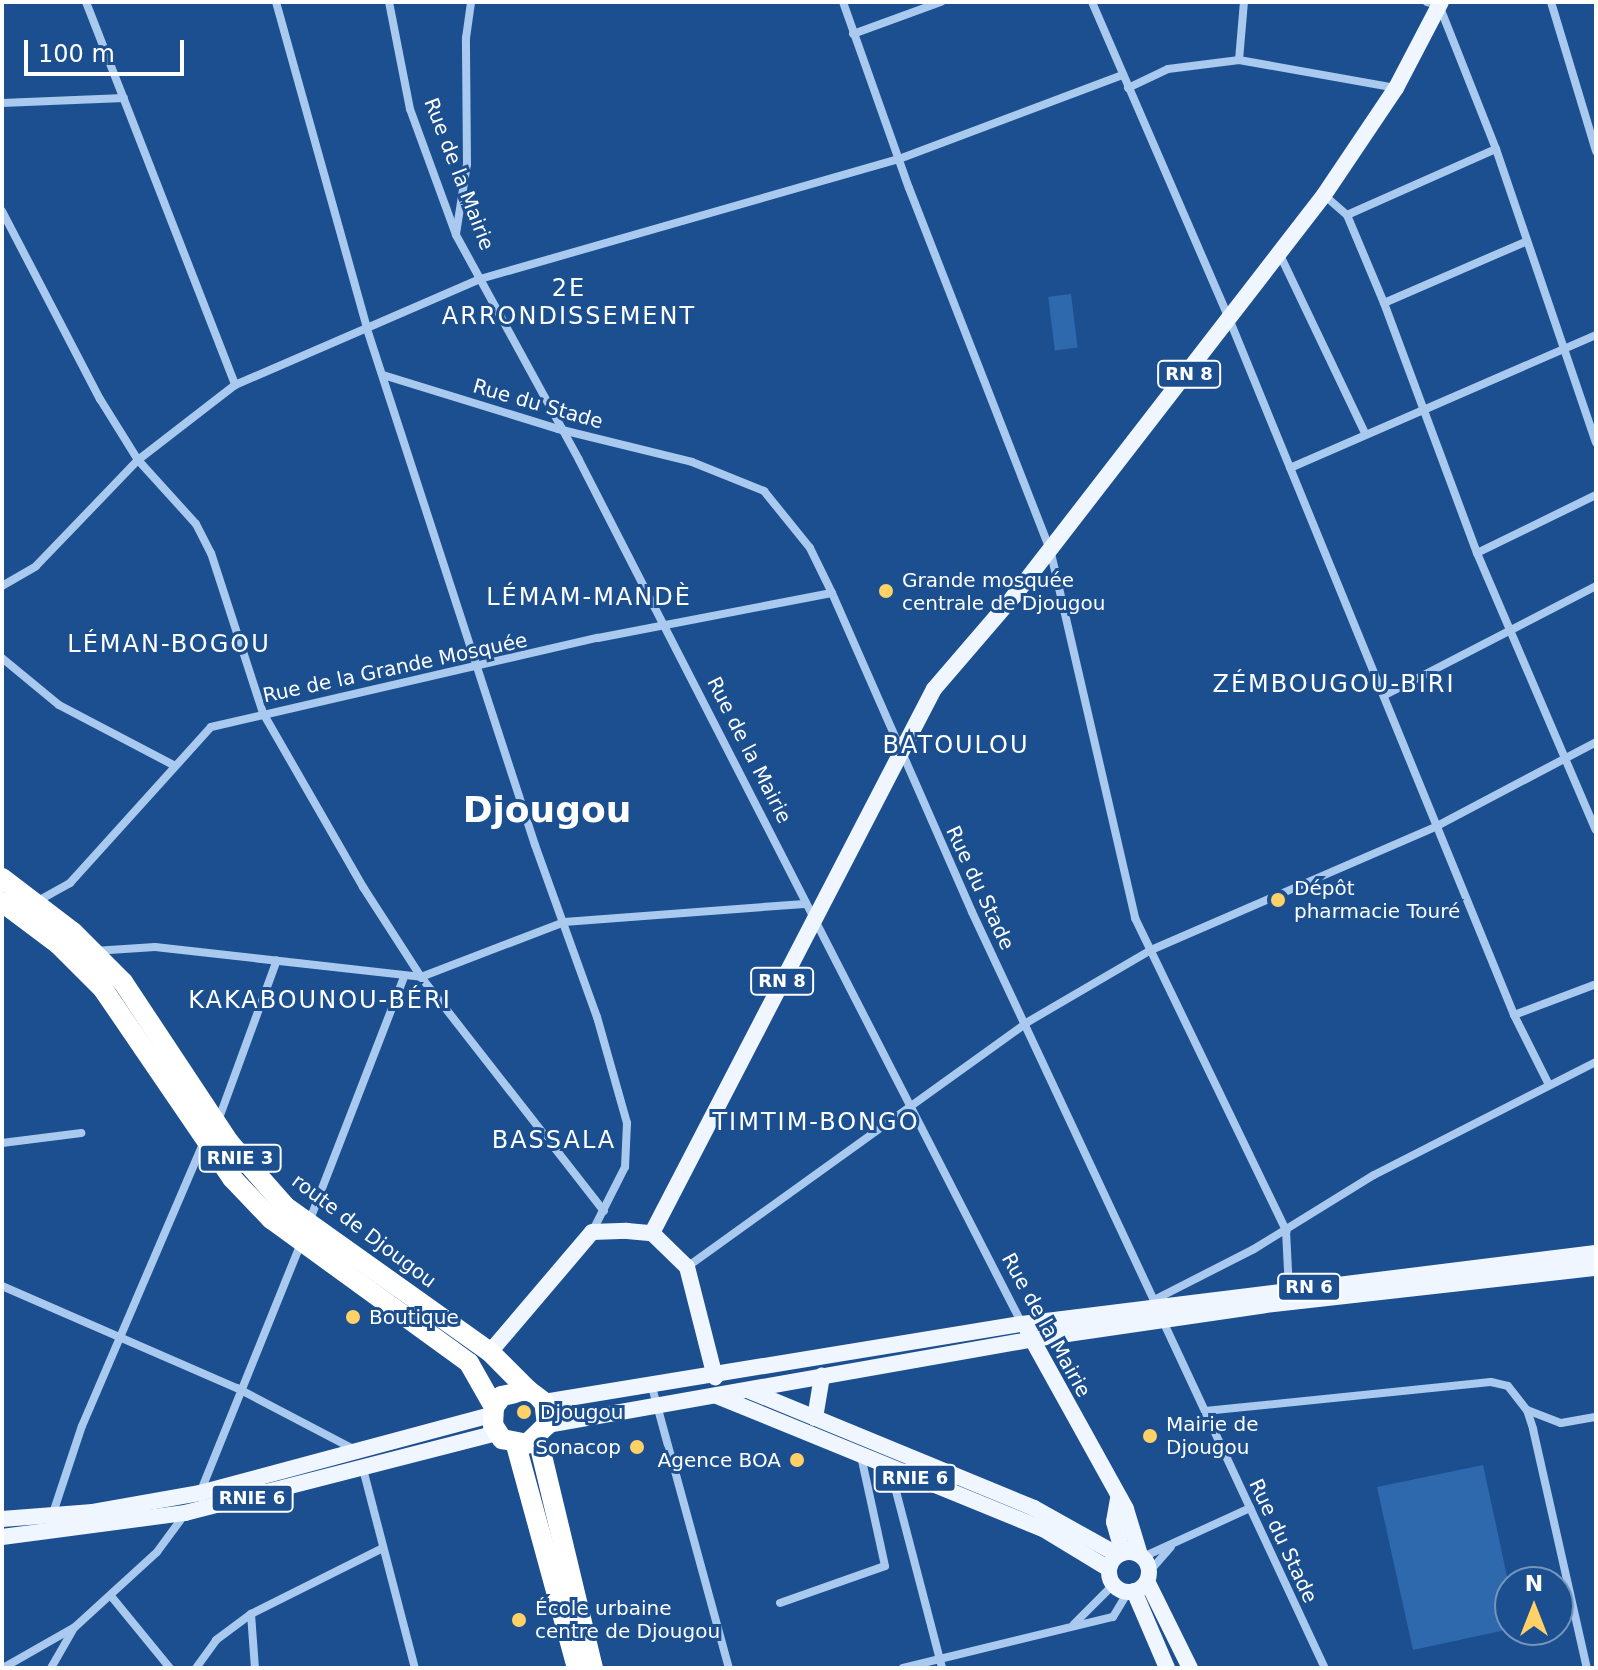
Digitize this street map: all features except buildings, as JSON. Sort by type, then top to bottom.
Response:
[{"type":"highway","name":"route de Djougou","points":[[2,878],[35,902],[85,956],[140,1005],[211,1132],[246,1165],[305,1234],[490,1352],[536,1396]]},
{"type":"highway","name":"RNIE 3","points":[[2,902],[85,956]]},
{"type":"highway","name":"RNIE 3","points":[[305,1234],[469,1363],[494,1419],[516,1445]]},
{"type":"highway","points":[[494,1419],[502,1396],[536,1396],[593,1668]]},
{"type":"highway","points":[[543,1432],[516,1445],[577,1668]]},
{"type":"main road","name":"RN 8","points":[[652,1233],[809,911],[934,689],[1050,549],[1230,321],[1324,195],[1396,88],[1436,3]]},
{"type":"main road","points":[[490,1352],[592,1232],[652,1233],[687,1267],[715,1377]]},
{"type":"main road","name":"RN 6","points":[[1287,1296],[1596,1253]]},
{"type":"main road","name":"RN 6","points":[[715,1377],[1022,1324],[1596,1268]]},
{"type":"main road","name":"RN 6","points":[[716,1395],[1033,1339],[1158,1309]]},
{"type":"main road","name":"Rue de la Mairie","points":[[1022,1324],[1033,1339],[1118,1499],[1114,1522],[1130,1571]]},
{"type":"main road","points":[[815,1418],[822,1376]]},
{"type":"main road","name":"RNIE 6","points":[[536,1396],[652,1387],[715,1377],[890,1447],[1070,1525],[1130,1571]]},
{"type":"main road","points":[[543,1432],[657,1404],[716,1395]]},
{"type":"main road","name":"RNIE 6","points":[[716,1395],[1057,1535],[1130,1571]]},
{"type":"main road","name":"RNIE 6","points":[[2,1537],[185,1513],[494,1419]]},
{"type":"main road","name":"RNIE 6","points":[[2,1519],[52,1516],[200,1493],[361,1461]]},
{"type":"main road","points":[[1130,1571],[1188,1665]]},
{"type":"main road","points":[[1130,1571],[1167,1668]]},
{"type":"street","points":[[86,2],[235,385]]},
{"type":"street","points":[[276,2],[367,329],[564,922],[627,1123],[625,1167],[592,1232]]},
{"type":"street","name":"Rue de la Mairie","points":[[389,2],[410,109],[456,235],[664,626],[910,1111],[1022,1324]]},
{"type":"street","points":[[456,235],[467,164],[466,38],[471,2]]},
{"type":"street","points":[[843,2],[899,159],[1050,549],[1135,918],[1286,1231],[1287,1296]]},
{"type":"street","points":[[853,34],[941,2]]},
{"type":"street","points":[[1092,2],[1230,321],[1514,1015],[1549,1085]]},
{"type":"street","points":[[1239,60],[1244,2]]},
{"type":"street","points":[[1551,2],[1596,151]]},
{"type":"street","points":[[1436,3],[1496,149],[1561,349],[1596,442]]},
{"type":"street","points":[[1128,88],[1168,69],[1239,60],[1396,88]]},
{"type":"street","points":[[2,586],[36,566],[138,460],[235,385],[480,279],[899,159],[1122,75]]},
{"type":"street","points":[[2,103],[124,98]]},
{"type":"street","points":[[1347,215],[1496,149]]},
{"type":"street","points":[[1324,195],[1347,215],[1384,303],[1477,553],[1596,830]]},
{"type":"street","points":[[2,211],[100,399],[138,460],[176,498],[211,553],[263,713],[421,977],[604,1211]]},
{"type":"street","points":[[1384,303],[1525,242]]},
{"type":"street","points":[[1280,255],[1365,433]]},
{"type":"street","points":[[1290,468],[1423,406],[1596,335]]},
{"type":"street","name":"Rue du Stade","points":[[383,375],[558,429],[707,467],[764,491],[810,548],[1325,1668]]},
{"type":"street","points":[[1477,553],[1596,495]]},
{"type":"street","points":[[1385,695],[1596,586]]},
{"type":"street","name":"Rue de la Grande Mosquée","points":[[35,902],[70,883],[211,727],[664,626],[832,593]]},
{"type":"street","points":[[2,658],[59,705],[175,766]]},
{"type":"street","points":[[687,1267],[910,1111],[1026,1023],[1151,950],[1437,826],[1596,742]]},
{"type":"street","points":[[85,956],[155,947],[421,977],[564,922],[809,911]]},
{"type":"street","points":[[52,1516],[121,1336],[211,1132],[277,960]]},
{"type":"street","points":[[3,1668],[75,1627],[111,1596],[157,1552],[200,1493],[305,1234],[404,977]]},
{"type":"street","points":[[1514,1015],[1596,984]]},
{"type":"street","points":[[1158,1309],[1374,1175],[1596,1062]]},
{"type":"street","points":[[2,1143],[81,1133]]},
{"type":"street","points":[[2,1286],[121,1336],[242,1393],[361,1461],[381,1549],[415,1668]]},
{"type":"street","points":[[1205,1411],[1491,1382],[1508,1386],[1527,1410],[1587,1668]]},
{"type":"street","points":[[652,1387],[729,1668]]},
{"type":"street","points":[[1527,1410],[1561,1423],[1596,1417]]},
{"type":"street","points":[[890,1447],[890,1468],[942,1668]]},
{"type":"street","points":[[780,1603],[885,1566],[861,1456]]},
{"type":"street","points":[[1074,1625],[1130,1571],[1250,1508]]},
{"type":"street","points":[[903,1668],[1113,1617],[1130,1571],[1171,1547]]},
{"type":"street","points":[[196,1668],[216,1640],[251,1614],[381,1549]]},
{"type":"street","points":[[111,1596],[170,1668]]},
{"type":"street","points":[[251,1614],[255,1668]]},
{"type":"street","points":[[51,1668],[75,1627]]},
{"type":"street","points":[[1167,1668],[1188,1665]]},
{"type":"shaded area","points":[[1071,294],[1078,348],[1055,350],[1048,297]]},
{"type":"shaded area","points":[[1483,1465],[1505,1566],[1494,1566],[1494,1632],[1413,1650],[1377,1487]]},
{"type":"place","name":"Grande mosquée centrale de Djougou","points":[[886,591]]},
{"type":"place","name":"Dépôt pharmacie Touré","points":[[1278,900]]},
{"type":"place","name":"Boutique","points":[[353,1317]]},
{"type":"place","name":"Djougou","points":[[524,1412]]},
{"type":"place","name":"Mairie de Djougou","points":[[1150,1436]]},
{"type":"place","name":"Sonacop","points":[[637,1447]]},
{"type":"place","name":"Agence BOA","points":[[797,1460]]},
{"type":"place","name":"École urbaine centre de Djougou","points":[[519,1620]]},
{"type":"district","name":"2E ARRONDISSEMENT","points":[[569,303]]},
{"type":"district","name":"LÉMAM-MANDÈ","points":[[589,598]]},
{"type":"district","name":"LÉMAN-BOGOU","points":[[169,645]]},
{"type":"district","name":"ZÉMBOUGOU-BIRI","points":[[1334,685]]},
{"type":"district","name":"BATOULOU","points":[[956,746]]},
{"type":"district","name":"Djougou","points":[[547,810]]},
{"type":"district","name":"KAKABOUNOU-BÉRI","points":[[320,1001]]},
{"type":"district","name":"TIMTIM-BONGO","points":[[816,1123]]},
{"type":"district","name":"BASSALA","points":[[554,1141]]}]
